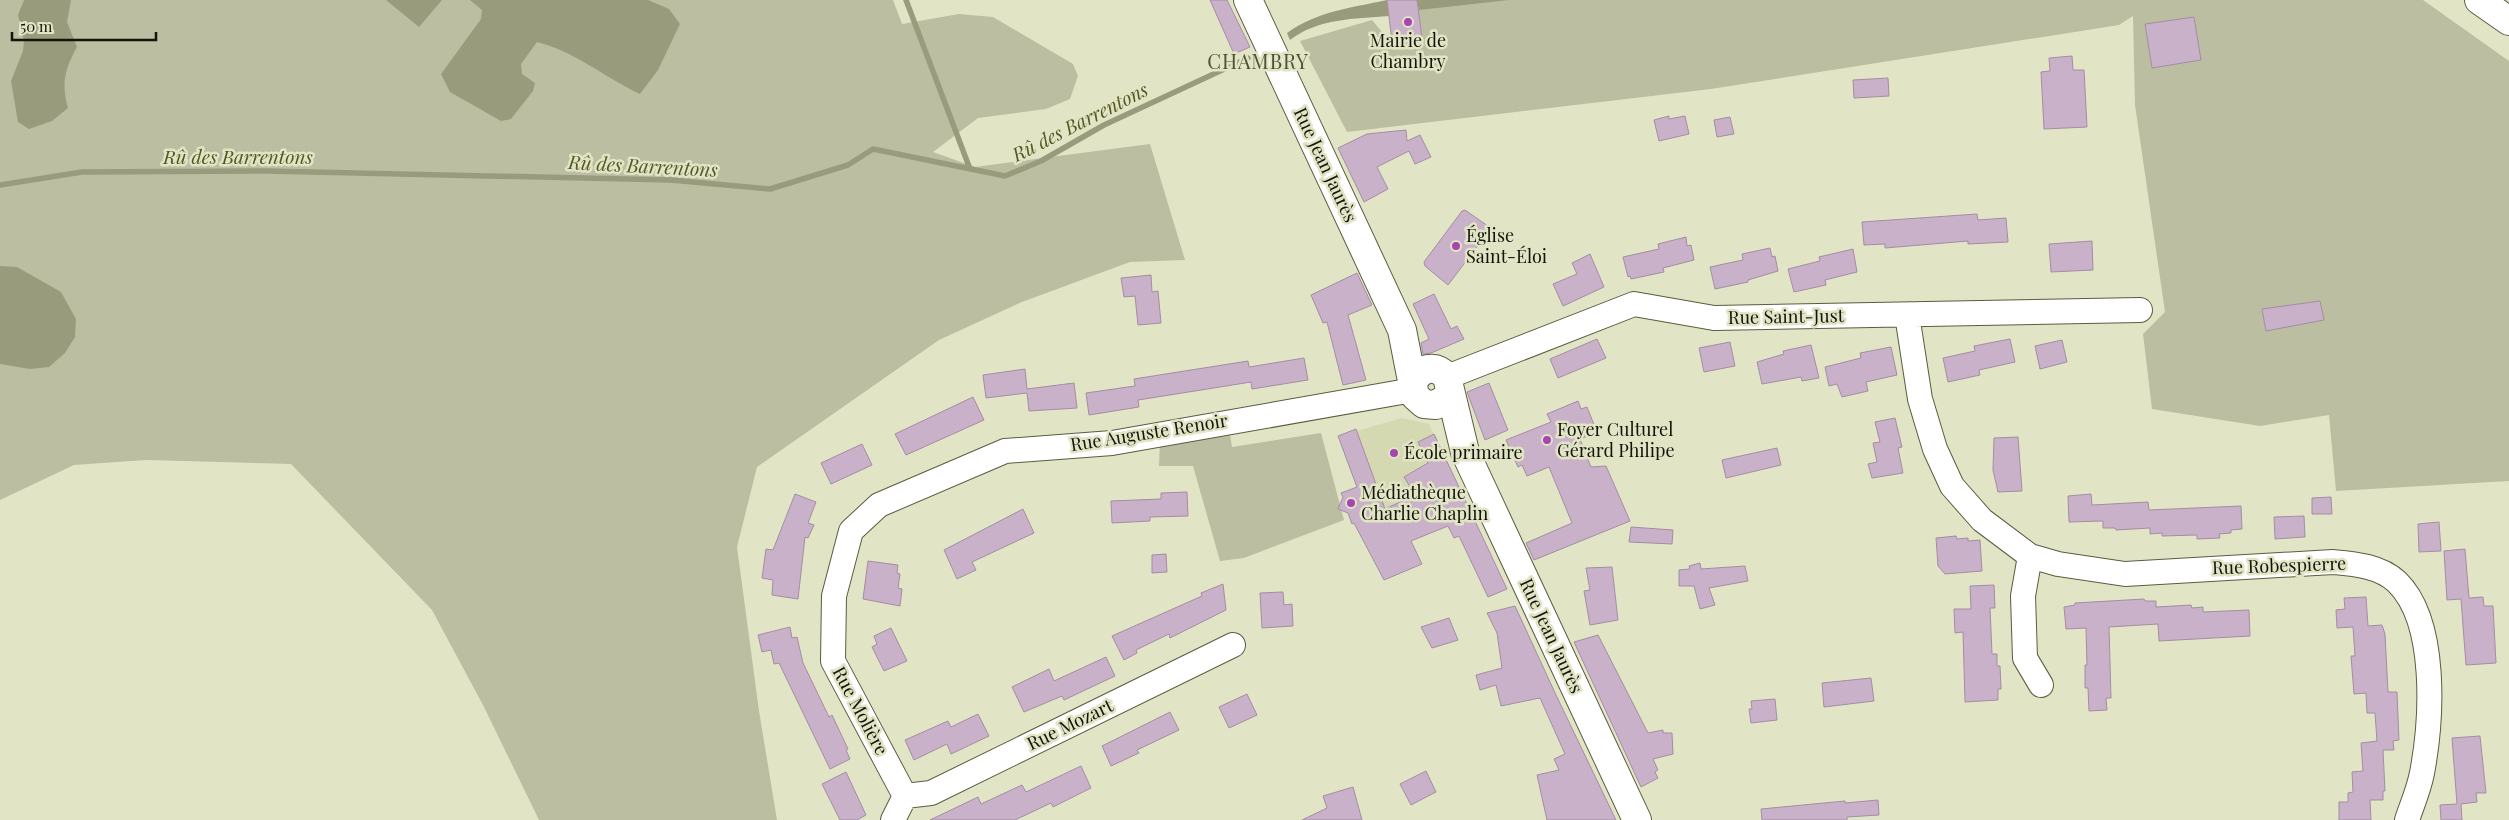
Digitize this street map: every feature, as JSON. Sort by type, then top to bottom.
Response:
[{"type":"main road","name":"Rue Jean Jaurès","points":[[1248,0],[1402,330],[1465,452],[1637,820]]},
{"type":"main road","points":[[2479,0],[2509,21]]},
{"type":"street","name":"Rue Saint-Just","points":[[1430,386],[1625,306],[1634,304],[1714,318],[2140,310]]},
{"type":"street","name":"Rue Robespierre","points":[[1907,315],[1920,399],[1935,448],[1952,486],[1982,520],[2030,556],[2058,564],[2125,574],[2333,562],[2366,564],[2397,581],[2418,611],[2431,684],[2422,774],[2407,820]]},
{"type":"street","name":"Rue Auguste Renoir","points":[[893,499],[1005,451],[1112,443],[1430,386]]},
{"type":"street","name":"Rue Molière","points":[[893,499],[880,505],[851,531],[834,596],[833,661],[904,796]]},
{"type":"street","points":[[2030,556],[2023,596],[2025,658],[2041,685]]},
{"type":"street","name":"Rue Mozart","points":[[904,796],[931,793],[1233,645]]},
{"type":"street","points":[[893,820],[904,796]]},
{"type":"shaded area","points":[[0,0],[893,0],[902,24],[959,14],[993,17],[1073,64],[1078,76],[1070,99],[1046,109],[978,118],[933,152],[975,167],[1150,144],[1185,260],[1130,262],[1022,302],[939,340],[757,467],[737,547],[759,711],[777,820],[539,820],[484,707],[432,610],[291,464],[146,460],[74,465],[0,500]]},
{"type":"shaded area","points":[[24,0],[71,0],[67,22],[77,47],[65,76],[68,108],[52,121],[29,129],[18,122],[11,81],[23,51],[24,41],[18,15]]},
{"type":"shaded area","points":[[386,0],[442,0],[419,27]]},
{"type":"shaded area","points":[[470,0],[648,0],[669,9],[680,24],[658,70],[640,94],[577,58],[537,42],[521,64],[522,74],[535,83],[533,91],[511,119],[501,121],[450,92],[441,74],[481,19],[482,10]]},
{"type":"shaded area","points":[[1387,0],[1389,16],[1337,21],[1313,27],[1290,40],[1287,33],[1323,15]]},
{"type":"shaded area","points":[[1417,0],[2423,0],[2509,61],[2509,481],[2336,491],[2329,415],[2260,426],[2152,409],[2143,334],[2165,312],[2135,105],[2133,16],[2119,25],[1711,89],[1347,132],[1300,41],[1372,20],[1392,44],[1398,44],[1398,41],[1422,38]]},
{"type":"shaded area","points":[[1417,0],[1509,0],[1419,10]]},
{"type":"shaded area","points":[[0,266],[17,267],[61,292],[76,319],[75,337],[65,353],[49,367],[30,369],[0,364]]},
{"type":"shaded area","name":"École primaire","points":[[1402,418],[1429,424],[1454,477],[1367,517],[1338,436]]},
{"type":"shaded area","points":[[1229,428],[1232,447],[1321,433],[1344,520],[1244,558],[1220,561],[1193,466],[1159,466],[1160,439]]},
{"type":"building","points":[[1210,0],[1227,0],[1250,47],[1234,54]]},
{"type":"building","name":"Mairie de Chambry","points":[[1387,0],[1417,0],[1422,38],[1392,42]]},
{"type":"building","points":[[2194,17],[2201,60],[2152,68],[2145,24]]},
{"type":"building","points":[[2072,56],[2073,70],[2084,70],[2087,127],[2044,129],[2041,72],[2050,71],[2049,58]]},
{"type":"building","points":[[1888,78],[1889,96],[1854,98],[1853,80]]},
{"type":"building","points":[[1669,116],[1669,119],[1685,116],[1689,134],[1659,141],[1654,120]]},
{"type":"building","points":[[1730,117],[1734,134],[1717,137],[1714,120]]},
{"type":"building","points":[[1406,130],[1407,141],[1420,135],[1431,157],[1415,164],[1409,151],[1377,167],[1388,189],[1364,202],[1338,148],[1367,134]]},
{"type":"building","name":"Église Saint-Éloi","points":[[1465,210],[1488,226],[1486,229],[1489,231],[1448,285],[1425,266],[1424,262],[1462,211]]},
{"type":"building","points":[[1977,214],[1978,220],[2006,218],[2008,242],[1968,244],[1968,241],[1885,248],[1885,244],[1864,245],[1862,222]]},
{"type":"building","points":[[1686,237],[1687,246],[1691,245],[1694,260],[1663,268],[1664,272],[1631,279],[1630,276],[1628,277],[1623,257],[1659,249],[1658,244]]},
{"type":"building","points":[[2092,241],[2093,270],[2051,272],[2049,244]]},
{"type":"building","points":[[1770,248],[1772,257],[1775,256],[1778,271],[1748,280],[1748,282],[1715,289],[1710,267],[1743,260],[1742,254]]},
{"type":"building","points":[[1853,249],[1857,272],[1825,280],[1826,285],[1794,292],[1788,269],[1820,261],[1819,257]]},
{"type":"building","points":[[1590,254],[1604,287],[1563,306],[1553,284],[1577,274],[1572,263]]},
{"type":"building","points":[[1357,273],[1372,305],[1348,315],[1366,380],[1343,385],[1327,322],[1323,323],[1311,295]]},
{"type":"building","points":[[1151,275],[1152,292],[1158,291],[1161,323],[1138,325],[1135,296],[1124,297],[1121,278]]},
{"type":"building","points":[[1434,294],[1451,329],[1457,326],[1464,339],[1431,353],[1423,354],[1421,343],[1429,339],[1413,304]]},
{"type":"building","points":[[2320,301],[2324,320],[2266,331],[2262,309]]},
{"type":"building","points":[[1597,339],[1606,358],[1558,378],[1550,359]]},
{"type":"building","points":[[2010,339],[2015,362],[1979,370],[1980,375],[1948,382],[1943,358],[1975,351],[1974,346]]},
{"type":"building","points":[[2062,340],[2067,362],[2040,369],[2035,346]]},
{"type":"building","points":[[1730,342],[1735,366],[1704,372],[1699,348]]},
{"type":"building","points":[[1811,345],[1819,378],[1802,381],[1801,377],[1762,384],[1757,362],[1784,354],[1783,351]]},
{"type":"building","points":[[1891,347],[1897,375],[1866,382],[1868,391],[1842,397],[1837,384],[1829,386],[1825,367],[1861,358],[1860,353]]},
{"type":"building","points":[[1304,358],[1308,380],[1252,389],[1251,382],[1138,400],[1139,407],[1089,415],[1086,393],[1135,386],[1134,379],[1248,361],[1249,367]]},
{"type":"building","points":[[1025,369],[1027,389],[1074,383],[1077,408],[1029,411],[1027,393],[986,398],[983,375]]},
{"type":"building","points":[[1489,383],[1508,430],[1485,440],[1467,392]]},
{"type":"building","points":[[973,397],[984,420],[906,455],[895,434]]},
{"type":"building","points":[[1578,401],[1581,409],[1587,407],[1597,432],[1580,439],[1591,467],[1606,466],[1630,521],[1534,560],[1526,543],[1572,523],[1549,467],[1527,476],[1522,465],[1518,467],[1506,440],[1551,422],[1547,414]]},
{"type":"building","points":[[1895,418],[1902,447],[1898,448],[1903,473],[1872,478],[1868,464],[1877,462],[1873,443],[1880,442],[1875,422]]},
{"type":"building","points":[[1356,429],[1385,509],[1415,495],[1404,477],[1428,463],[1418,442],[1434,434],[1507,589],[1488,597],[1459,536],[1454,538],[1448,526],[1411,541],[1422,564],[1384,580],[1354,523],[1352,524],[1348,513],[1338,509],[1343,497],[1341,493],[1357,487],[1338,436]]},
{"type":"building","points":[[2018,437],[2022,491],[1998,492],[1993,470],[1994,438]]},
{"type":"building","points":[[862,444],[872,465],[831,484],[821,463]]},
{"type":"building","points":[[1777,448],[1781,465],[1726,478],[1722,460]]},
{"type":"building","points":[[1187,492],[1188,516],[1150,517],[1150,521],[1112,523],[1111,501],[1161,499],[1161,493]]},
{"type":"building","points":[[795,494],[816,502],[808,523],[814,525],[808,538],[805,537],[798,599],[772,595],[773,580],[762,578],[766,549],[773,550]]},
{"type":"building","points":[[2091,494],[2092,505],[2148,502],[2149,510],[2241,506],[2242,529],[2231,530],[2231,533],[2219,534],[2220,538],[2197,539],[2197,535],[2162,536],[2162,533],[2150,534],[2150,528],[2116,530],[2115,528],[2103,528],[2103,521],[2069,522],[2068,496]]},
{"type":"building","points":[[2331,497],[2332,514],[2312,514],[2312,498]]},
{"type":"building","points":[[1023,509],[1034,533],[972,562],[976,570],[957,579],[944,550]]},
{"type":"building","points":[[2304,516],[2305,537],[2275,539],[2274,517]]},
{"type":"building","points":[[2439,522],[2441,551],[2419,552],[2418,524]]},
{"type":"building","points":[[1631,527],[1673,530],[1672,544],[1629,542]]},
{"type":"building","points":[[1956,536],[1957,539],[1968,538],[1968,541],[1980,540],[1982,571],[1945,574],[1938,566],[1936,538]]},
{"type":"building","points":[[2465,549],[2469,598],[2483,597],[2484,606],[2493,606],[2496,663],[2466,665],[2461,599],[2447,600],[2444,551]]},
{"type":"building","points":[[1166,554],[1167,572],[1152,573],[1152,555]]},
{"type":"building","points":[[868,561],[898,565],[897,573],[900,574],[898,588],[902,589],[900,606],[863,599]]},
{"type":"building","points":[[1700,563],[1701,569],[1745,566],[1748,581],[1709,588],[1715,605],[1700,609],[1694,586],[1679,586],[1679,570],[1690,569],[1689,566]]},
{"type":"building","points":[[1612,567],[1618,620],[1590,625],[1584,591],[1590,590],[1586,568]]},
{"type":"building","points":[[1223,584],[1226,610],[1170,638],[1169,634],[1136,650],[1137,653],[1124,660],[1112,636],[1202,596],[1201,593]]},
{"type":"building","points":[[1994,585],[1995,608],[1990,608],[1992,654],[1997,654],[1997,666],[2000,666],[2001,689],[1998,689],[1998,700],[1965,702],[1963,632],[1955,633],[1954,609],[1971,609],[1970,586]]},
{"type":"building","points":[[1283,592],[1284,605],[1292,604],[1293,626],[1262,628],[1260,593]]},
{"type":"building","points":[[2366,597],[2368,626],[2382,625],[2385,634],[2388,692],[2397,692],[2399,740],[2393,741],[2394,750],[2383,750],[2385,791],[2383,791],[2383,800],[2370,800],[2371,820],[2339,820],[2339,802],[2348,802],[2348,793],[2353,792],[2352,772],[2363,771],[2361,743],[2377,741],[2375,713],[2367,713],[2366,693],[2354,694],[2351,656],[2355,656],[2353,627],[2337,628],[2336,610],[2345,609],[2344,598]]},
{"type":"building","points":[[2144,599],[2145,601],[2156,601],[2156,607],[2191,605],[2192,608],[2203,607],[2203,612],[2249,610],[2250,636],[2159,641],[2158,624],[2109,627],[2111,698],[2106,698],[2107,710],[2089,711],[2088,688],[2085,688],[2085,665],[2087,665],[2086,628],[2066,629],[2064,607],[2075,605],[2075,603]]},
{"type":"building","points":[[1515,606],[1616,820],[1547,820],[1537,775],[1559,770],[1554,759],[1565,754],[1540,698],[1501,706],[1496,685],[1480,690],[1476,675],[1502,668],[1497,633],[1487,613]]},
{"type":"building","points":[[1449,618],[1458,640],[1432,648],[1421,627]]},
{"type":"building","points":[[790,627],[792,638],[797,637],[803,663],[829,717],[832,715],[848,749],[846,750],[850,759],[830,769],[779,663],[774,664],[771,650],[762,652],[758,635]]},
{"type":"building","points":[[891,628],[907,661],[884,671],[872,647],[877,644],[874,636]]},
{"type":"building","points":[[1598,635],[1648,733],[1663,730],[1663,733],[1672,733],[1673,754],[1653,759],[1658,770],[1655,772],[1658,778],[1641,787],[1574,642]]},
{"type":"building","points":[[1106,657],[1115,676],[1064,700],[1062,696],[1024,712],[1012,687],[1049,669],[1054,681]]},
{"type":"building","points":[[1871,678],[1874,701],[1824,707],[1822,683]]},
{"type":"building","points":[[1247,694],[1257,715],[1229,728],[1219,707]]},
{"type":"building","points":[[1775,699],[1777,720],[1751,723],[1749,709],[1752,709],[1751,701]]},
{"type":"building","points":[[1170,712],[1179,730],[1137,750],[1139,753],[1111,766],[1102,746]]},
{"type":"building","points":[[978,714],[989,736],[951,754],[947,744],[914,760],[905,740],[948,721],[951,727]]},
{"type":"building","points":[[2480,736],[2486,793],[2476,793],[2477,802],[2461,804],[2462,820],[2441,820],[2440,805],[2457,804],[2452,738]]},
{"type":"building","points":[[1081,766],[1091,788],[1053,807],[1051,803],[1015,820],[930,820],[978,797],[981,804],[1022,785],[1026,792]]},
{"type":"building","points":[[1426,771],[1436,792],[1411,805],[1400,784]]},
{"type":"building","points":[[846,772],[866,815],[857,820],[840,820],[822,784]]},
{"type":"building","points":[[1353,787],[1362,820],[1302,820],[1327,808],[1323,796]]},
{"type":"building","points":[[1878,800],[1879,815],[1847,817],[1847,820],[1762,820],[1761,809],[1845,801],[1845,803]]},
{"type":"waterway","points":[[906,0],[970,169]]},
{"type":"waterway","name":"Rû des Barrentons","points":[[0,185],[82,172],[267,171],[671,180],[770,189],[848,165],[873,149],[1005,176],[1041,161],[1104,125],[1248,58]]},
{"type":"place","name":"Mairie de Chambry","points":[[1408,22]]},
{"type":"place","name":"Église Saint-Éloi","points":[[1456,246]]},
{"type":"place","name":"Foyer Culturel Gérard Philipe","points":[[1547,440]]},
{"type":"place","name":"École primaire","points":[[1394,453]]},
{"type":"place","name":"Médiathèque Charlie Chaplin","points":[[1351,503]]},
{"type":"district","name":"CHAMBRY","points":[[1258,62]]}]
